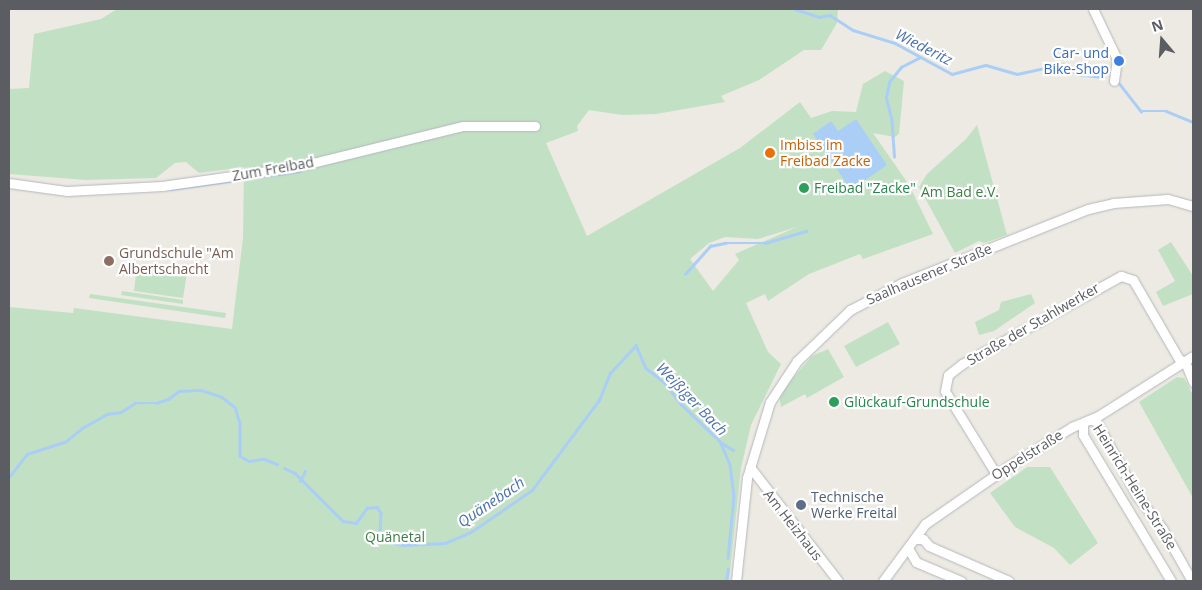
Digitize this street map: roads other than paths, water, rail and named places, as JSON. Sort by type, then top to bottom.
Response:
[{"type":"street","points":[[1093,9],[1116,56],[1118,68],[1114,81]]},
{"type":"street","name":"Zum Freibad","points":[[9,183],[68,191],[162,186],[296,167],[462,126],[535,126]]},
{"type":"street","name":"Saalhausener Straße","points":[[736,581],[750,467],[761,424],[782,381],[814,344],[856,306],[902,283],[1088,210],[1111,203],[1168,199],[1193,206]]},
{"type":"street","name":"Straße der Stahlwerker","points":[[996,474],[945,391],[948,375],[962,364],[1121,276],[1133,280],[1178,359],[1185,362],[1193,382]]},
{"type":"street","name":"Oppelstraße","points":[[883,581],[925,524],[996,474],[1087,422],[1193,356]]},
{"type":"street","name":"Heinrich-Heine-Straße","points":[[1171,581],[1083,435],[1087,422],[1096,421],[1137,496],[1162,528],[1192,581]]},
{"type":"street","name":"Am Heizhaus","points":[[750,467],[838,581]]},
{"type":"street","points":[[915,539],[923,538],[929,546],[1009,581]]},
{"type":"street","points":[[908,548],[916,562],[961,581]]},
{"type":"water","points":[[856,119],[887,165],[851,190],[813,134],[831,121],[838,131]]},
{"type":"waterway","name":"Wiederitz","points":[[795,9],[819,17],[830,15],[853,30],[895,43],[952,74],[986,65],[1017,74],[1063,64],[1077,74],[1102,77]]},
{"type":"waterway","name":"Quänebach","points":[[894,157],[891,118],[886,98],[889,82],[901,67],[919,58]]},
{"type":"waterway","name":"Wiederitz","points":[[1119,83],[1141,111],[1166,111],[1193,122]]},
{"type":"waterway","points":[[171,189],[300,171]]},
{"type":"waterway","name":"Quänebach","points":[[685,274],[710,246],[726,243],[765,243],[806,231]]},
{"type":"waterway","name":"Weißiger Bach","points":[[636,345],[646,368],[664,382],[682,405],[720,441],[730,464],[734,496],[728,558]]},
{"type":"waterway","name":"Quänebach","points":[[284,468],[295,473],[343,521],[356,523],[367,508],[377,507],[381,513],[380,535],[387,541],[403,545],[445,543],[471,532],[532,490],[599,400],[610,373],[636,345]]},
{"type":"waterway","name":"Quänebach","points":[[9,477],[27,454],[65,442],[82,428],[107,414],[121,412],[135,403],[156,403],[168,399],[179,391],[201,390],[222,397],[235,407],[240,423],[240,456],[249,461],[264,459],[277,464]]},
{"type":"waterway","points":[[722,443],[733,450]]},
{"type":"waterway","name":"Quänebach","points":[[300,481],[305,471]]},
{"type":"waterway","name":"Weißiger Bach","points":[[726,581],[728,569]]},
{"type":"place","name":"Car- und Bike-Shop","points":[[1119,61]]},
{"type":"place","name":"Imbiss im Freibad Zacke","points":[[770,153]]},
{"type":"place","name":"Freibad \"Zacke\"","points":[[804,188]]},
{"type":"place","name":"Grundschule \"Am Albertschacht","points":[[109,261]]},
{"type":"place","name":"Glückauf-Grundschule","points":[[834,402]]},
{"type":"place","name":"Technische Werke Freital","points":[[801,505]]},
{"type":"park label","name":"Am Bad e.V.","points":[[960,192]]},
{"type":"park label","name":"Quänetal","points":[[395,537]]}]
